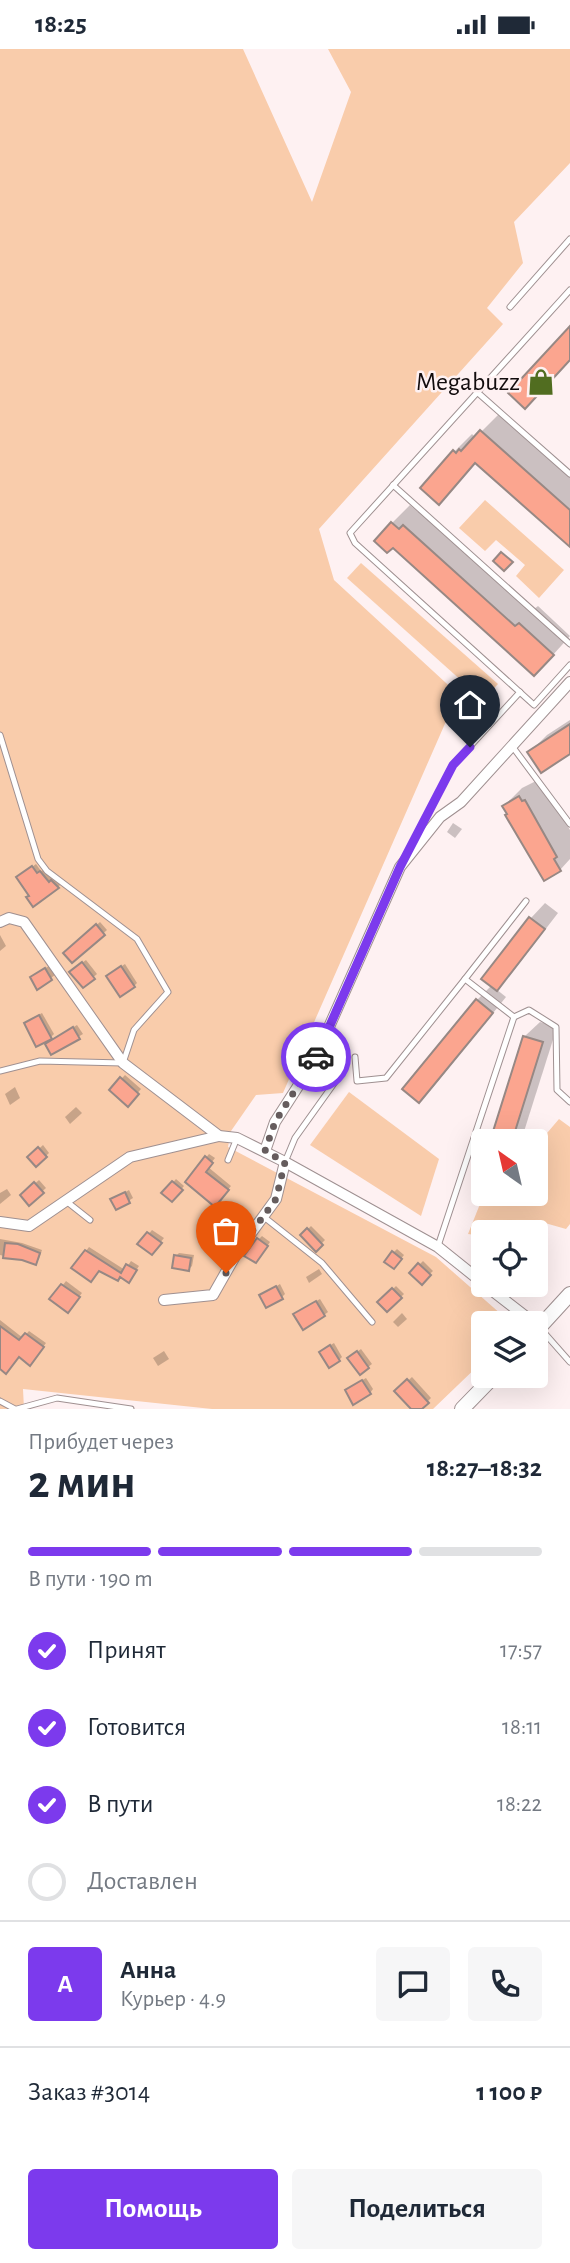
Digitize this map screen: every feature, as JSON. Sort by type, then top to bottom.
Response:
[{"type":"main road","points":[[548,1316],[569,1298]]},
{"type":"main road","points":[[462,1409],[482,1388]]},
{"type":"street","points":[[265,1151],[275,1122],[313,1063],[400,867],[439,817],[461,802],[570,682]]},
{"type":"street","points":[[0,922],[9,918],[24,922],[123,1063],[219,1136]]},
{"type":"street","points":[[0,1222],[29,1226],[130,1157],[219,1136],[237,1138],[265,1151],[438,1247],[471,1274]]},
{"type":"street","points":[[164,1300],[213,1295],[238,1251],[276,1199],[285,1162]]},
{"type":"street","points":[[500,1297],[517,1311]]},
{"type":"lane","points":[[510,307],[570,239]]},
{"type":"lane","points":[[568,295],[350,533],[355,543],[534,705],[570,664]]},
{"type":"lane","points":[[477,392],[570,474]]},
{"type":"lane","points":[[393,485],[570,644]]},
{"type":"lane","points":[[400,867],[453,765],[520,692]]},
{"type":"lane","points":[[0,735],[38,859],[47,871],[138,939],[168,992],[134,1030],[123,1063],[40,1061],[0,1071]]},
{"type":"lane","points":[[512,746],[570,824]]},
{"type":"lane","points":[[355,1057],[357,1081],[386,1077],[526,901]]},
{"type":"lane","points":[[465,979],[514,1017]]},
{"type":"lane","points":[[438,1247],[514,1017],[529,1010],[556,1027],[557,1090],[570,1102]]},
{"type":"lane","points":[[285,1162],[295,1137],[335,1082]]},
{"type":"lane","points":[[228,1160],[237,1138]]},
{"type":"lane","points":[[66,1201],[89,1220]]},
{"type":"lane","points":[[264,1217],[322,1263],[372,1322]]},
{"type":"lane","points":[[548,1339],[570,1362]]},
{"type":"lane","points":[[0,1401],[16,1409],[57,1398],[131,1409]]},
{"type":"shaded area","points":[[0,49],[243,49],[312,202],[351,92],[328,49],[570,49],[570,163],[514,222],[523,263],[487,308],[503,324],[319,529],[334,580],[458,694],[283,1093],[256,1095],[231,1131],[228,1147],[436,1257],[471,1288],[471,1297],[481,1297],[497,1311],[471,1311],[471,1373],[433,1409],[212,1409],[23,1389],[24,1409],[0,1409]]},
{"type":"shaded area","points":[[485,500],[564,570],[539,598],[516,576],[525,565],[496,540],[485,551],[459,528]]},
{"type":"shaded area","points":[[361,563],[498,684],[483,700],[347,578]]},
{"type":"shaded area","points":[[349,1092],[439,1159],[421,1216],[310,1145]]},
{"type":"shaded area","points":[[559,1119],[570,1127],[570,1224],[566,1229],[548,1224],[548,1220],[474,1220],[479,1206],[548,1206],[548,1132]]},
{"type":"building","points":[[570,326],[570,360],[525,409],[508,393]]},
{"type":"building","points":[[480,430],[570,510],[570,547],[475,463],[439,505],[420,488],[453,450],[456,453],[459,449],[461,451]]},
{"type":"building","points":[[391,522],[399,529],[403,525],[515,626],[519,623],[554,655],[534,676],[393,548],[387,553],[374,541]]},
{"type":"building","points":[[501,552],[513,562],[504,571],[493,561]]},
{"type":"building","points":[[570,724],[570,754],[541,773],[527,752]]},
{"type":"building","points":[[519,796],[522,801],[525,800],[557,857],[554,859],[561,871],[544,881],[502,806]]},
{"type":"building","points":[[32,866],[37,873],[40,871],[49,882],[51,880],[59,888],[33,907],[16,877]]},
{"type":"building","points":[[529,917],[545,929],[497,991],[481,979]]},
{"type":"building","points":[[96,924],[105,935],[72,963],[63,953]]},
{"type":"building","points":[[82,962],[95,979],[83,988],[69,972]]},
{"type":"building","points":[[121,966],[135,987],[120,997],[106,976]]},
{"type":"building","points":[[45,968],[52,980],[37,990],[30,977]]},
{"type":"building","points":[[476,999],[493,1013],[419,1103],[402,1089]]},
{"type":"building","points":[[39,1015],[52,1039],[36,1047],[24,1023]]},
{"type":"building","points":[[73,1027],[80,1039],[51,1055],[45,1044]]},
{"type":"building","points":[[523,1036],[543,1042],[516,1129],[494,1129]]},
{"type":"building","points":[[120,1077],[139,1094],[128,1107],[109,1090]]},
{"type":"building","points":[[38,1147],[47,1157],[36,1167],[27,1157]]},
{"type":"building","points":[[205,1156],[213,1163],[206,1172],[229,1190],[215,1207],[185,1182]]},
{"type":"building","points":[[172,1181],[183,1190],[172,1202],[161,1193]]},
{"type":"building","points":[[34,1182],[44,1193],[29,1206],[20,1195]]},
{"type":"building","points":[[125,1192],[130,1203],[116,1210],[110,1199]]},
{"type":"building","points":[[307,1228],[323,1245],[316,1252],[300,1235]]},
{"type":"building","points":[[147,1232],[162,1243],[152,1255],[137,1244]]},
{"type":"building","points":[[257,1238],[268,1246],[256,1263],[244,1256]]},
{"type":"building","points":[[5,1243],[18,1244],[40,1253],[36,1265],[3,1258]]},
{"type":"building","points":[[85,1250],[121,1273],[126,1264],[137,1270],[129,1283],[120,1277],[118,1281],[99,1271],[91,1282],[71,1268]]},
{"type":"building","points":[[392,1251],[402,1259],[394,1269],[384,1262]]},
{"type":"building","points":[[174,1255],[191,1258],[189,1271],[172,1268]]},
{"type":"building","points":[[418,1263],[431,1275],[422,1285],[409,1273]]},
{"type":"building","points":[[61,1284],[80,1297],[68,1313],[49,1299]]},
{"type":"building","points":[[276,1286],[283,1299],[266,1308],[259,1295]]},
{"type":"building","points":[[392,1288],[402,1298],[387,1312],[377,1302]]},
{"type":"building","points":[[316,1301],[325,1316],[303,1330],[293,1314]]},
{"type":"building","points":[[0,1326],[19,1340],[25,1333],[44,1347],[30,1366],[19,1357],[6,1374],[0,1369]]},
{"type":"building","points":[[330,1345],[340,1361],[329,1368],[319,1352]]},
{"type":"building","points":[[357,1351],[369,1368],[360,1375],[347,1358]]},
{"type":"building","points":[[407,1379],[429,1403],[422,1409],[411,1409],[394,1391]]},
{"type":"building","points":[[362,1380],[371,1394],[353,1405],[345,1390]]},
{"type":"way so far","points":[[226,1273],[238,1251],[276,1199],[285,1162],[265,1151],[275,1122],[316,1057]]},
{"type":"place","name":"Megabuzz","points":[[541,382]]},
{"type":"route","points":[[316,1057],[400,867],[453,765],[470,747]]}]
